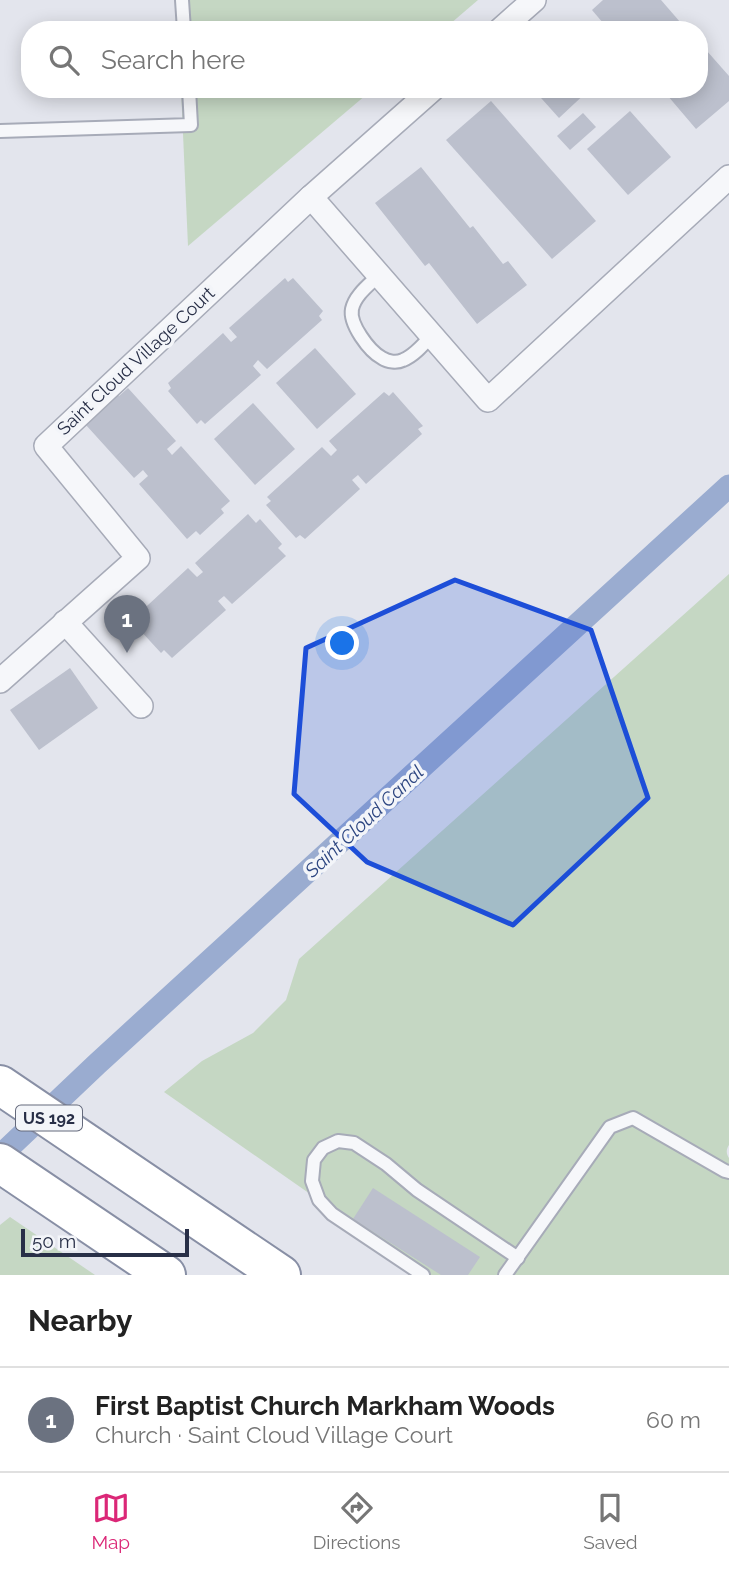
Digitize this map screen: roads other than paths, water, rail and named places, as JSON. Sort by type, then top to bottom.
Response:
[{"type":"highway","name":"US 192","points":[[0,1086],[281,1275]]},
{"type":"highway","points":[[0,1163],[166,1275]]},
{"type":"street","points":[[510,21],[534,0]]},
{"type":"street","name":"Saint Cloud Village Court","points":[[0,681],[138,558],[46,446],[311,197],[423,98]]},
{"type":"street","points":[[311,197],[488,400],[729,177]]},
{"type":"street","points":[[65,622],[141,706]]},
{"type":"lane","points":[[182,0],[183,21]]},
{"type":"lane","points":[[0,131],[191,125],[190,98]]},
{"type":"lane","points":[[379,275],[357,298],[352,311],[352,323],[363,340],[383,359],[395,362],[405,360],[432,335]]},
{"type":"lane","points":[[505,1275],[610,1127],[633,1118],[729,1172]]},
{"type":"lane","points":[[423,1275],[332,1213],[319,1200],[312,1181],[314,1160],[323,1148],[338,1141],[354,1143],[517,1258]]},
{"type":"waterway","name":"Saint Cloud Canal","points":[[0,1156],[729,486]]},
{"type":"place","name":"First Baptist Church Markham Woods","points":[[127,653]]}]
